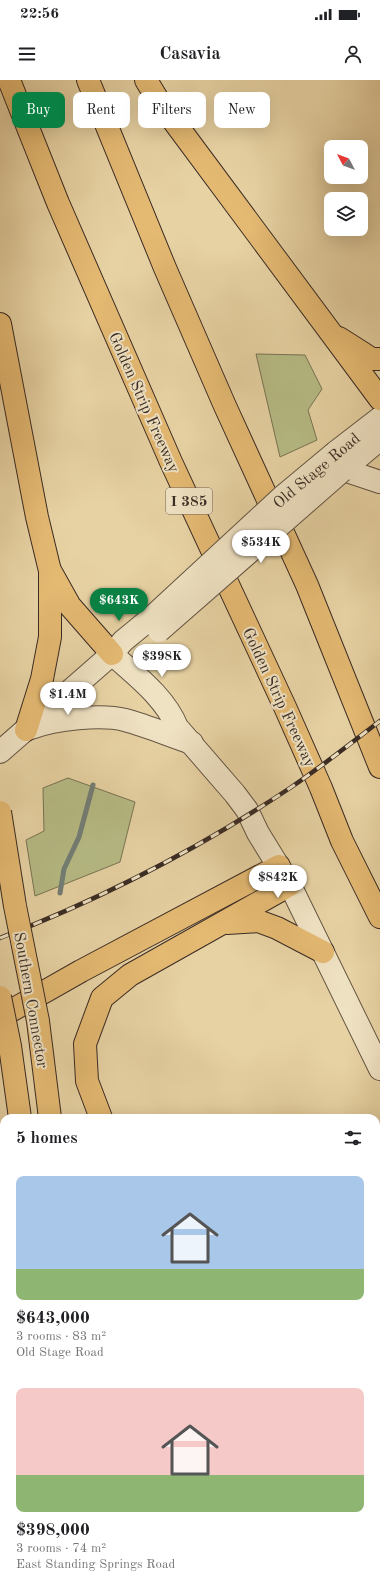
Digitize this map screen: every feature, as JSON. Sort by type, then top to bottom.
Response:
[{"type":"highway","name":"Golden Strip Freeway","points":[[9,80],[58,203],[171,462],[285,707],[321,788],[342,841],[380,917]]},
{"type":"highway","points":[[88,80],[225,406],[307,585],[380,767]]},
{"type":"highway","points":[[146,80],[158,100],[380,400]]},
{"type":"highway","points":[[0,324],[37,516],[50,571],[50,637],[42,679],[26,730]]},
{"type":"highway","points":[[329,332],[372,358],[380,359]]},
{"type":"highway","points":[[50,571],[70,606],[112,654]]},
{"type":"highway","name":"Southern Connector","points":[[0,812],[15,906],[38,1021],[50,1114]]},
{"type":"highway","points":[[0,1017],[81,971],[279,866]]},
{"type":"highway","points":[[99,1114],[87,1081],[85,1044],[102,998],[130,975],[290,885]]},
{"type":"highway","points":[[222,923],[258,921],[277,928],[323,952]]},
{"type":"highway","name":"Southern Connector","points":[[0,998],[10,1046],[19,1114]]},
{"type":"street","name":"Old Stage Road","points":[[341,464],[380,418]]},
{"type":"street","name":"Old Stage Road","points":[[0,752],[112,654],[123,641],[155,624],[282,497],[341,464],[380,439]]},
{"type":"street","points":[[341,464],[380,482]]},
{"type":"street","points":[[112,654],[122,675],[139,698],[159,721],[177,727],[193,744],[247,810],[290,885],[380,1069]]},
{"type":"street","points":[[26,730],[46,722],[95,718],[117,719],[124,720],[193,744]]},
{"type":"green space","points":[[256,354],[305,355],[322,389],[308,410],[317,440],[280,457]]},
{"type":"green space","points":[[68,778],[135,802],[120,862],[35,896],[26,840],[44,831],[43,788]]},
{"type":"waterway","points":[[60,893],[64,869],[79,837],[93,785]]},
{"type":"railway","points":[[0,938],[75,907],[185,852],[256,810],[302,780],[380,721]]}]
